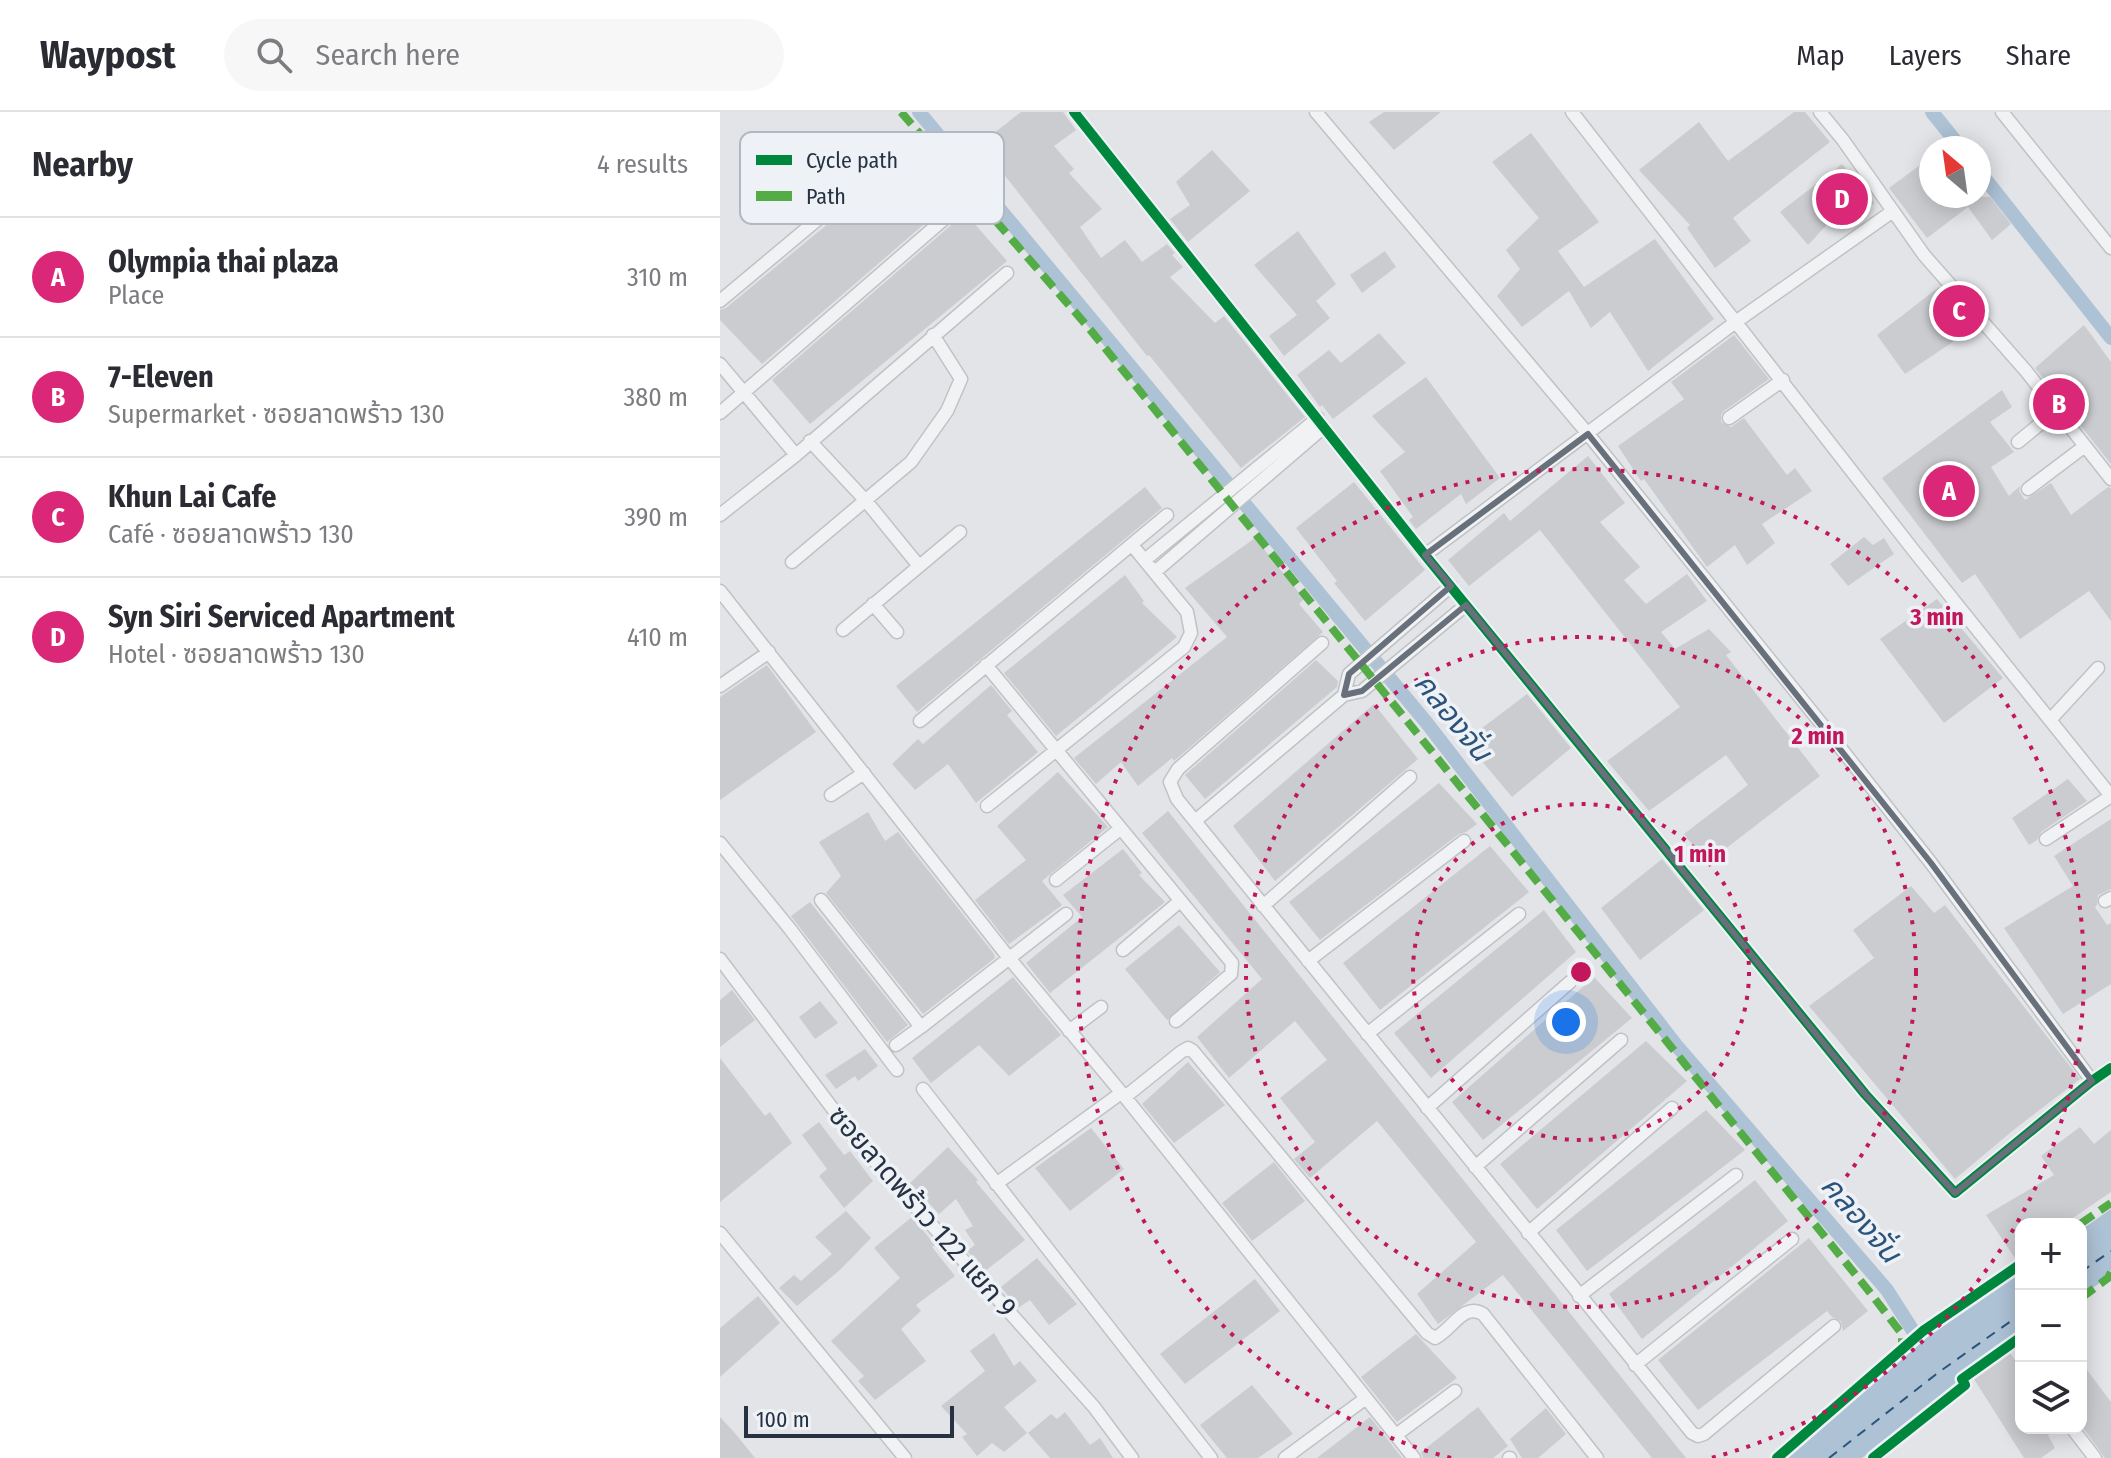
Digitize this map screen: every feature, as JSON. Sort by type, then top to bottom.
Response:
[{"type":"street","points":[[1074,112],[1425,555],[1865,1094],[1955,1193],[2111,1068]]},
{"type":"street","points":[[1316,112],[1588,434],[1931,863],[2092,1081]]},
{"type":"street","points":[[1572,112],[1914,551],[2111,796],[2046,839]]},
{"type":"street","points":[[1820,112],[1924,255],[2057,410],[2111,479]]},
{"type":"street","points":[[2002,112],[2111,248]]},
{"type":"street","points":[[1425,555],[1737,321],[1893,211]]},
{"type":"street","points":[[720,301],[812,224]]},
{"type":"street","points":[[720,413],[938,224]]},
{"type":"street","points":[[720,515],[796,455],[1007,273]]},
{"type":"street","points":[[792,562],[911,462],[947,411],[961,379],[933,335]]},
{"type":"street","points":[[720,364],[796,455]]},
{"type":"street","points":[[1729,418],[1783,380]]},
{"type":"street","points":[[2018,442],[2057,410]]},
{"type":"street","points":[[1146,559],[1224,503],[1321,422]]},
{"type":"street","points":[[810,441],[866,501],[919,566]]},
{"type":"street","points":[[2028,489],[2085,446]]},
{"type":"street","points":[[1156,571],[1224,503]]},
{"type":"street","points":[[920,721],[1167,515]]},
{"type":"street","points":[[843,630],[960,532]]},
{"type":"street","points":[[987,806],[1184,647],[1191,633],[1187,612],[1132,545]]},
{"type":"street","points":[[1344,695],[1349,674],[1451,586]]},
{"type":"street","points":[[720,591],[1009,958],[1414,1458]]},
{"type":"street","points":[[873,604],[897,632]]},
{"type":"street","points":[[1195,821],[1344,695],[1362,691],[1466,605]]},
{"type":"street","points":[[1322,643],[1178,769],[1170,782],[1177,799],[1692,1433],[1698,1436],[1834,1326]]},
{"type":"street","points":[[720,686],[769,652]]},
{"type":"street","points":[[986,665],[1232,963],[1234,969],[1176,1021]]},
{"type":"street","points":[[2050,720],[2098,668]]},
{"type":"street","points":[[831,795],[864,773]]},
{"type":"street","points":[[1263,906],[1410,777]]},
{"type":"street","points":[[1056,880],[1120,829]]},
{"type":"street","points":[[1308,961],[1464,841]]},
{"type":"street","points":[[720,843],[897,1070]]},
{"type":"street","points":[[821,900],[921,1027]]},
{"type":"street","points":[[1123,950],[1180,901]]},
{"type":"street","points":[[896,1045],[1066,914]]},
{"type":"street","points":[[1367,1034],[1519,914]]},
{"type":"street","name":"ซอยลาดพร้าว 122 แยก 9","points":[[720,959],[857,1141],[1094,1407],[1132,1458]]},
{"type":"street","points":[[1427,1108],[1570,982]]},
{"type":"street","points":[[1069,1031],[1101,1007]]},
{"type":"street","points":[[1475,1167],[1621,1040]]},
{"type":"street","points":[[996,1184],[1188,1048],[1427,1333],[1435,1338],[1443,1334],[1467,1310],[1475,1309],[1483,1314],[1597,1458]]},
{"type":"street","points":[[923,1089],[1211,1458]]},
{"type":"street","points":[[1528,1233],[1672,1108]]},
{"type":"street","points":[[1579,1296],[1736,1175]]},
{"type":"street","points":[[720,1233],[905,1458]]},
{"type":"street","points":[[1635,1365],[1792,1239]]},
{"type":"street","points":[[1396,1435],[1455,1391]]},
{"type":"street","points":[[1285,1458],[1366,1398]]},
{"type":"street","points":[[2077,1434],[2095,1458]]},
{"type":"highlighted area","points":[[1588,434],[1931,863],[2092,1081],[1955,1193],[1865,1094],[1466,605],[1362,691],[1344,695],[1349,674],[1451,586],[1425,555]]},
{"type":"water","points":[[2111,1209],[2111,1270],[2107,1278],[2087,1292],[2087,1290],[2087,1226]]},
{"type":"water","points":[[2015,1276],[2015,1338],[1957,1379],[1959,1385],[1862,1458],[1782,1458],[1926,1334]]},
{"type":"building","points":[[1021,112],[1063,112],[1076,130],[1054,146],[1074,169],[1069,173],[1102,209],[1080,227],[1101,258],[1125,240],[1142,262],[1167,244],[1183,267],[1170,277],[1215,323],[1224,316],[1305,417],[1241,468],[1147,356],[1004,174],[1004,132],[995,132]]},
{"type":"building","points":[[1384,112],[1441,112],[1394,150],[1369,122]]},
{"type":"building","points":[[1794,112],[1805,112],[1830,142],[1733,218],[1751,241],[1715,268],[1687,228],[1690,225],[1639,170],[1699,122],[1728,161]]},
{"type":"building","points":[[1531,133],[1599,222],[1558,251],[1584,287],[1655,239],[1714,319],[1648,371],[1610,312],[1591,328],[1569,291],[1522,327],[1497,296],[1520,269],[1506,250],[1539,218],[1492,162]]},
{"type":"building","points":[[1212,150],[1250,191],[1188,242],[1170,219],[1190,205],[1176,182]]},
{"type":"building","points":[[1842,164],[1874,203],[1854,220],[1839,222],[1835,216],[1808,245],[1780,212]]},
{"type":"building","points":[[1919,166],[1919,208],[1967,208],[1927,238],[1889,188]]},
{"type":"building","points":[[1991,198],[2011,224],[1992,240],[1969,208],[1991,208]]},
{"type":"building","points":[[828,224],[924,224],[762,364],[720,320],[720,310]]},
{"type":"building","points":[[952,224],[975,224],[1007,261],[810,424],[772,380]]},
{"type":"building","points":[[1298,231],[1336,284],[1316,301],[1330,318],[1284,356],[1269,336],[1297,315],[1254,265]]},
{"type":"building","points":[[1385,251],[1396,267],[1362,293],[1350,275]]},
{"type":"building","points":[[1939,287],[1975,327],[1905,374],[1877,335]]},
{"type":"building","points":[[2084,325],[2111,362],[2111,464],[2035,368]]},
{"type":"building","points":[[1379,333],[1406,363],[1333,419],[1322,405],[1320,407],[1297,375],[1329,350],[1341,363]]},
{"type":"building","points":[[1734,335],[1769,379],[1724,411],[1721,422],[1731,427],[1744,418],[1787,475],[1795,468],[1812,491],[1762,524],[1775,543],[1747,565],[1735,545],[1707,567],[1618,446],[1684,399],[1671,382]]},
{"type":"building","points":[[1426,377],[1500,478],[1466,504],[1461,494],[1416,529],[1409,520],[1413,517],[1380,471],[1405,452],[1372,416]]},
{"type":"building","points":[[2002,390],[2012,407],[1990,422],[2014,452],[1991,467],[2009,496],[2020,486],[2019,491],[2025,500],[2051,483],[2071,515],[2108,487],[2111,488],[2111,621],[2089,591],[2020,639],[1975,574],[1962,583],[1882,478]]},
{"type":"building","points":[[1588,456],[1625,503],[1600,522],[1640,567],[1624,580],[1646,604],[1687,574],[1707,601],[1661,632],[1675,649],[1709,629],[1731,652],[1726,655],[1820,776],[1707,863],[1684,834],[1748,785],[1726,755],[1649,811],[1607,761],[1680,707],[1540,530],[1469,586],[1448,560],[1504,513],[1510,521]]},
{"type":"building","points":[[1354,482],[1425,570],[1365,621],[1296,528]]},
{"type":"building","points":[[1145,487],[1162,508],[917,712],[896,686]]},
{"type":"building","points":[[1864,537],[1873,545],[1884,538],[1894,554],[1848,586],[1830,564]]},
{"type":"building","points":[[1255,538],[1304,599],[1299,604],[1323,632],[1174,761],[1172,758],[1138,786],[1121,762],[1096,784],[1074,758],[1227,637],[1185,588]]},
{"type":"building","points":[[1125,575],[1144,601],[1142,603],[1177,637],[1056,736],[1004,673]]},
{"type":"building","points":[[1937,599],[2003,678],[1944,723],[1880,639]]},
{"type":"building","points":[[1316,660],[1338,681],[1337,687],[1205,799],[1185,775]]},
{"type":"building","points":[[767,665],[816,732],[720,800],[720,697]]},
{"type":"building","points":[[991,685],[1012,711],[1007,715],[1038,752],[976,803],[948,764],[915,790],[892,764],[918,739],[923,744]]},
{"type":"building","points":[[1527,694],[1571,748],[1512,797],[1465,741]]},
{"type":"building","points":[[1374,704],[1418,759],[1275,881],[1233,826]]},
{"type":"building","points":[[1058,772],[1108,827],[1042,881],[1062,905],[1009,944],[975,900],[1026,860],[997,826]]},
{"type":"building","points":[[2068,779],[2087,801],[2041,832],[2037,840],[2029,845],[2012,818]]},
{"type":"building","points":[[1439,783],[1477,824],[1459,834],[1320,940],[1289,902]]},
{"type":"building","points":[[1168,811],[1686,1458],[1652,1458],[1503,1275],[1438,1324],[1417,1294],[1476,1242],[1377,1121],[1310,1178],[1294,1159],[1315,1142],[1280,1098],[1327,1060],[1295,1021],[1229,1078],[1197,1037],[1262,979],[1142,833]]},
{"type":"building","points":[[868,812],[885,841],[898,832],[994,954],[995,958],[923,1014],[826,893],[841,876],[819,842]]},
{"type":"building","points":[[2111,819],[2111,889],[2098,895],[2095,907],[2107,925],[2111,923],[2111,984],[2063,1014],[2004,928],[2073,886],[2054,856]]},
{"type":"building","points":[[1490,846],[1529,892],[1380,1010],[1343,963]]},
{"type":"building","points":[[1123,849],[1142,873],[1139,875],[1165,902],[1050,993],[1026,963],[1082,917],[1063,895]]},
{"type":"building","points":[[1662,859],[1704,910],[1640,960],[1601,908]]},
{"type":"building","points":[[1911,886],[1934,913],[1945,905],[2080,1079],[1955,1179],[1809,1006],[1874,958],[1853,930]]},
{"type":"building","points":[[810,902],[908,1025],[887,1042],[791,916]]},
{"type":"building","points":[[1544,910],[1576,952],[1431,1078],[1394,1033]]},
{"type":"building","points":[[1179,925],[1220,972],[1167,1020],[1125,969]]},
{"type":"building","points":[[1013,977],[1061,1035],[1009,1076],[979,1045],[931,1083],[912,1058]]},
{"type":"building","points":[[1594,977],[1632,1018],[1483,1140],[1452,1102]]},
{"type":"building","points":[[732,990],[755,1020],[720,1047],[720,1000]]},
{"type":"building","points":[[820,1001],[838,1023],[815,1039],[799,1017]]},
{"type":"building","points":[[1646,1041],[1687,1081],[1537,1209],[1500,1164]]},
{"type":"building","points":[[865,1049],[878,1066],[858,1081],[855,1076],[836,1089],[825,1075]]},
{"type":"building","points":[[720,1058],[765,1116],[770,1112],[792,1143],[720,1202]]},
{"type":"building","points":[[1188,1062],[1225,1105],[1174,1143],[1142,1104]]},
{"type":"building","points":[[1706,1110],[1745,1150],[1587,1271],[1556,1230]]},
{"type":"building","points":[[819,1122],[844,1155],[850,1151],[873,1181],[844,1208],[819,1176],[827,1169],[802,1135]]},
{"type":"building","points":[[2080,1127],[2094,1144],[2111,1130],[2111,1192],[2073,1218],[2015,1218],[2015,1258],[1986,1215],[2054,1175],[2041,1156]]},
{"type":"building","points":[[1091,1128],[1124,1169],[1070,1211],[1035,1168]]},
{"type":"building","points":[[948,1147],[1025,1240],[985,1271],[967,1251],[975,1245],[965,1230],[973,1226],[956,1199],[939,1214],[910,1183]]},
{"type":"building","points":[[1274,1162],[1305,1201],[1252,1241],[1222,1203]]},
{"type":"building","points":[[1755,1180],[1788,1221],[1642,1339],[1609,1294]]},
{"type":"building","points":[[846,1211],[871,1238],[841,1269],[797,1306],[779,1288],[794,1275],[801,1281],[832,1254],[815,1237]]},
{"type":"building","points":[[912,1217],[955,1276],[916,1305],[921,1311],[901,1329],[926,1361],[875,1400],[858,1381],[864,1376],[831,1341],[900,1278],[874,1248]]},
{"type":"building","points":[[1809,1238],[1868,1311],[1843,1331],[1841,1321],[1827,1311],[1698,1410],[1658,1360]]},
{"type":"building","points":[[1037,1258],[1077,1304],[1049,1325],[1030,1300],[1018,1308],[1001,1287]]},
{"type":"building","points":[[1255,1279],[1280,1311],[1185,1384],[1160,1354]]},
{"type":"building","points":[[758,1296],[780,1323],[720,1377],[720,1328]]},
{"type":"building","points":[[994,1333],[1014,1366],[1020,1361],[1037,1381],[1004,1407],[1027,1433],[1004,1452],[992,1443],[977,1456],[962,1437],[967,1434],[941,1406],[985,1371],[970,1351]]},
{"type":"building","points":[[1416,1334],[1457,1378],[1397,1422],[1361,1377]]},
{"type":"building","points":[[2010,1353],[2015,1360],[2015,1434],[2050,1434],[2055,1448],[2041,1458],[2024,1458],[1974,1379]]},
{"type":"building","points":[[2087,1370],[2111,1402],[2111,1458],[2105,1458],[2087,1433]]},
{"type":"building","points":[[1252,1385],[1293,1434],[1258,1458],[1227,1458],[1200,1425]]},
{"type":"building","points":[[1478,1407],[1508,1446],[1493,1458],[1423,1458],[1421,1452]]},
{"type":"building","points":[[1546,1408],[1566,1434],[1538,1458],[1522,1458],[1510,1439]]},
{"type":"building","points":[[1065,1412],[1090,1445],[1100,1438],[1113,1458],[1050,1458],[1028,1433],[1051,1414],[1057,1419]]},
{"type":"building","points":[[720,1417],[734,1432],[755,1458],[720,1458]]},
{"type":"building","points":[[1370,1417],[1402,1458],[1317,1458]]},
{"type":"waterway","name":"คลองจั่น","points":[[919,112],[936,132]]},
{"type":"waterway","points":[[1932,112],[1951,136]]},
{"type":"waterway","points":[[1991,186],[2111,338]]},
{"type":"waterway","name":"คลองจั่น","points":[[1004,214],[1426,722],[1676,1045],[1887,1290],[1929,1356]]},
{"type":"ferry route","points":[[2087,1268],[2111,1251]]},
{"type":"ferry route","points":[[1829,1458],[1939,1372],[2015,1318]]},
{"type":"marked path","points":[[901,112],[918,132]]},
{"type":"marked path","points":[[998,224],[1088,327],[1868,1290],[1902,1334],[1902,1348]]},
{"type":"marked path","points":[[2087,1219],[2111,1203]]},
{"type":"marked path","points":[[2087,1294],[2108,1278],[2111,1272]]},
{"type":"cycle path","points":[[1074,112],[1425,555],[1865,1094],[1955,1193],[2111,1068]]},
{"type":"cycle path","points":[[1777,1458],[1923,1331],[2015,1268]]},
{"type":"cycle path","points":[[1873,1458],[1965,1385],[1962,1379],[2015,1341]]},
{"type":"place","name":"Syn Siri Serviced Apartment","points":[[1842,199]]},
{"type":"place","name":"Khun Lai Cafe","points":[[1959,311]]},
{"type":"place","name":"7-Eleven","points":[[2059,404]]},
{"type":"place","name":"Olympia thai plaza","points":[[1949,491]]}]
